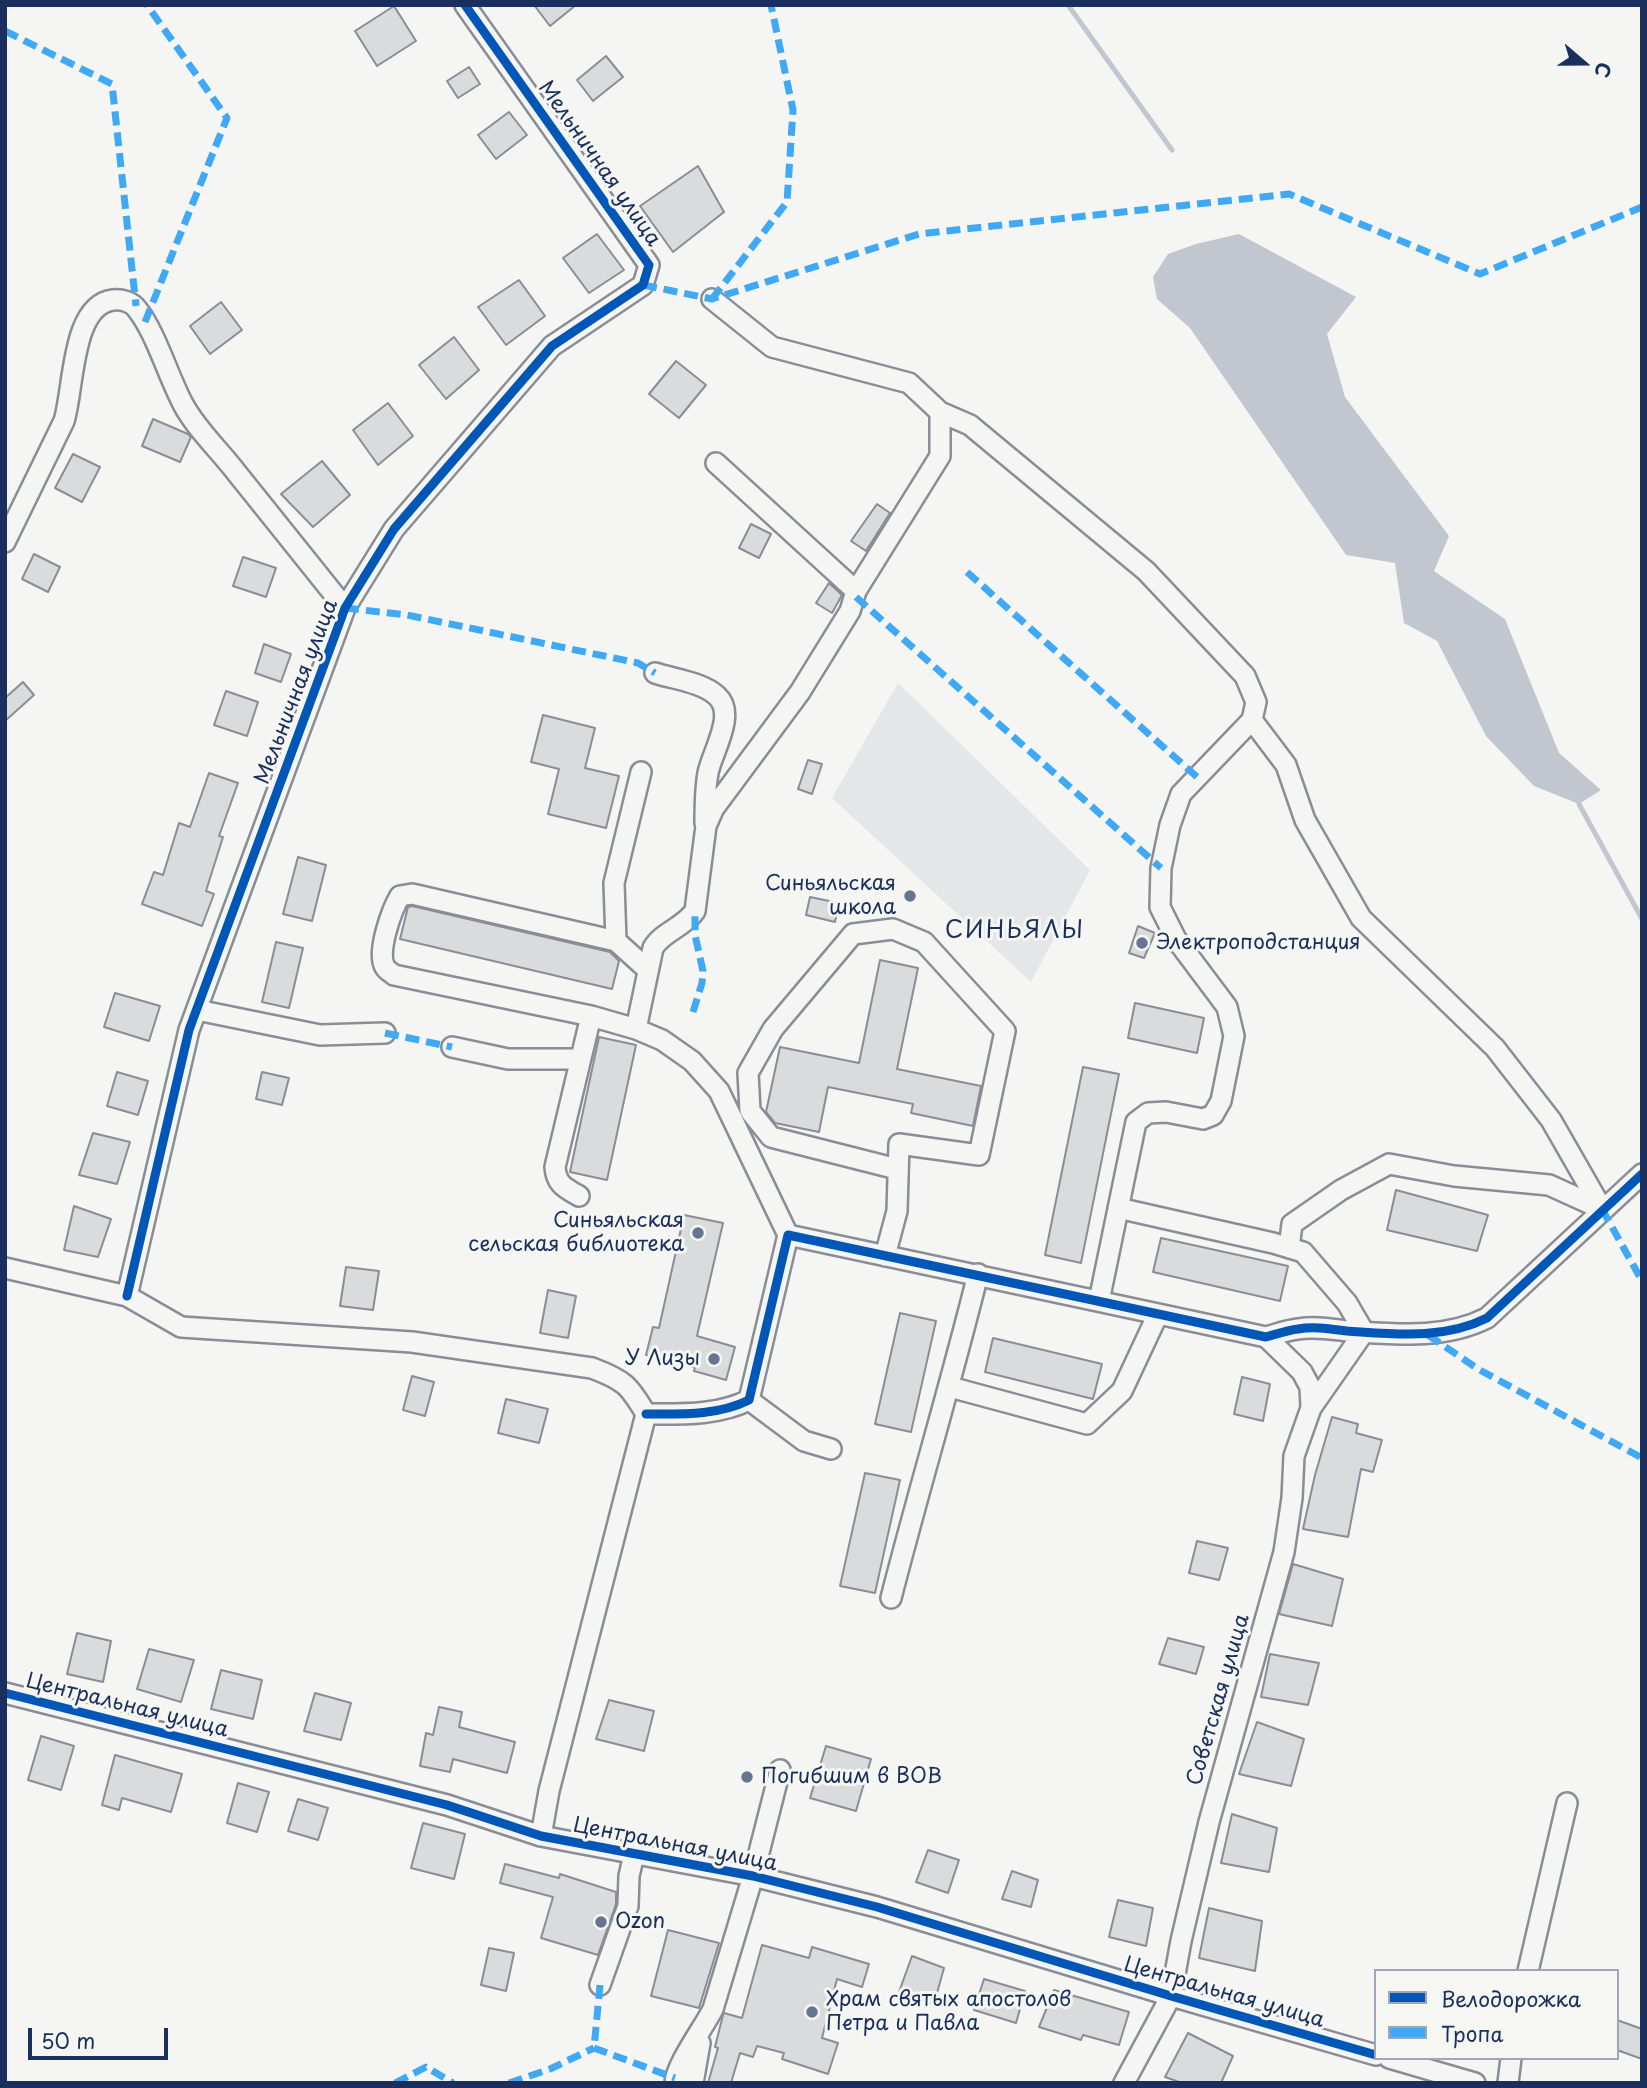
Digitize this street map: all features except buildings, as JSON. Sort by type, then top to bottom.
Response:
[{"type":"street","name":"Мельничная улица","points":[[127,1296],[189,1031],[345,608],[394,529],[552,346],[643,285],[649,265],[465,5]]},
{"type":"street","points":[[712,299],[772,347],[909,383],[940,411],[970,425],[1146,572],[1245,676],[1256,702],[1252,720],[1181,794],[1170,825],[1160,868],[1160,906],[1176,939],[1227,1007],[1234,1036],[1221,1101],[1213,1115],[1203,1119],[1166,1112],[1148,1114],[1136,1122],[1099,1301]]},
{"type":"street","name":"Мельничная улица","points":[[5,542],[64,421],[70,403],[75,353],[88,318],[100,305],[111,300],[124,300],[136,306],[184,406],[345,608]]},
{"type":"street","points":[[706,826],[714,808],[800,692],[850,611],[856,591],[940,456],[940,411]]},
{"type":"street","points":[[716,463],[856,591]]},
{"type":"street","points":[[636,1029],[653,948],[657,940],[687,922],[699,899],[706,826],[704,794],[708,770],[724,722],[724,708],[718,696],[654,673]]},
{"type":"street","points":[[1252,720],[1286,765],[1305,820],[1361,919],[1496,1048],[1551,1120],[1602,1209]]},
{"type":"street","points":[[616,941],[614,883],[641,772]]},
{"type":"street","points":[[648,970],[616,941],[412,894],[400,896],[394,905],[382,953],[385,968],[394,975],[591,1016],[636,1029],[662,1041],[692,1061],[719,1091],[788,1235],[749,1400]]},
{"type":"street","points":[[885,1256],[897,1211],[899,1144],[979,1154],[1005,1031],[924,942],[893,929],[853,934],[773,1029],[748,1073],[750,1111],[771,1137],[897,1169]]},
{"type":"street","points":[[197,1010],[320,1035],[385,1033]]},
{"type":"street","points":[[579,1196],[561,1186],[555,1177],[555,1167],[591,1016]]},
{"type":"street","points":[[452,1047],[508,1059],[580,1059]]},
{"type":"street","points":[[1289,1248],[1292,1224],[1341,1189],[1389,1164],[1454,1176],[1549,1185],[1602,1209]]},
{"type":"street","points":[[788,1235],[1266,1336],[1298,1328],[1428,1335],[1474,1324],[1487,1318],[1642,1174]]},
{"type":"street","points":[[1118,1208],[1303,1252],[1347,1303],[1364,1332]]},
{"type":"street","points":[[5,1268],[127,1296],[181,1328],[412,1342],[592,1368],[617,1378],[632,1389],[646,1414],[549,1791],[541,1836]]},
{"type":"street","points":[[891,1598],[933,1437],[950,1387],[978,1274]]},
{"type":"street","points":[[950,1387],[1087,1424],[1122,1391],[1158,1314]]},
{"type":"street","name":"Советская улица","points":[[1124,2083],[1171,1996],[1209,1822],[1284,1552],[1292,1497],[1294,1456],[1311,1408],[1364,1332]]},
{"type":"street","points":[[1266,1336],[1302,1372],[1310,1387],[1311,1408]]},
{"type":"street","points":[[646,1414],[692,1414],[736,1406],[749,1400]]},
{"type":"street","points":[[749,1400],[804,1441],[831,1449]]},
{"type":"street","name":"Центральная улица","points":[[5,1693],[447,1805],[541,1836],[753,1876],[877,1907],[1374,2054]]},
{"type":"street","points":[[692,2083],[704,2029],[713,2009],[753,1876],[780,1770]]},
{"type":"street","points":[[1528,1969],[1567,1803]]},
{"type":"street","points":[[600,1985],[628,1906],[629,1876],[634,1854]]},
{"type":"street","points":[[675,2083],[683,2059],[704,2029]]},
{"type":"street","points":[[1396,2060],[1475,2083]]},
{"type":"street","points":[[1508,2083],[1511,2060]]},
{"type":"shaded area","points":[[1239,234],[1356,297],[1327,334],[1345,397],[1449,536],[1434,571],[1505,619],[1559,753],[1601,790],[1579,804],[1534,786],[1486,736],[1437,641],[1404,623],[1395,563],[1346,555],[1190,328],[1157,299],[1153,277],[1168,254]]},
{"type":"shaded area","points":[[898,683],[1090,870],[1031,982],[832,798]]},
{"type":"waterway","points":[[1068,5],[1172,150]]},
{"type":"waterway","points":[[1579,804],[1642,919]]},
{"type":"marked path","points":[[145,322],[227,118],[147,5]]},
{"type":"marked path","points":[[712,299],[787,202],[793,110],[771,5]]},
{"type":"marked path","points":[[5,31],[112,84],[136,306]]},
{"type":"marked path","points":[[643,285],[712,299],[919,234],[1289,194],[1480,274],[1642,207]]},
{"type":"marked path","points":[[967,572],[1197,777]]},
{"type":"marked path","points":[[856,597],[1161,868]]},
{"type":"marked path","points":[[345,608],[407,615],[638,663],[655,673]]},
{"type":"marked path","points":[[693,1012],[703,971],[695,935],[695,911]]},
{"type":"marked path","points":[[385,1033],[452,1047]]},
{"type":"marked path","points":[[1602,1209],[1642,1281]]},
{"type":"marked path","points":[[1428,1335],[1478,1369],[1642,1458]]},
{"type":"marked path","points":[[600,1985],[594,2048],[675,2078]]},
{"type":"marked path","points":[[509,2083],[550,2069],[594,2048]]},
{"type":"marked path","points":[[395,2083],[426,2067],[453,2083]]},
{"type":"cycle path","points":[[127,1296],[189,1030],[345,608],[394,529],[552,346],[643,285],[649,265],[465,5]]},
{"type":"cycle path","points":[[646,1414],[711,1411],[749,1400],[788,1235],[1266,1337],[1310,1328],[1383,1333],[1436,1333],[1487,1318],[1642,1174]]},
{"type":"cycle path","points":[[5,1693],[447,1805],[541,1836],[753,1876],[877,1907],[1374,2054]]},
{"type":"place","name":"Синьяльская школа","points":[[910,896]]},
{"type":"place","name":"Электроподстанция","points":[[1142,943]]},
{"type":"place","name":"Синьяльская сельская библиотека","points":[[698,1233]]},
{"type":"place","name":"У Лизы","points":[[714,1359]]},
{"type":"place","name":"Погибшим в ВОВ","points":[[747,1777]]},
{"type":"place","name":"Ozon","points":[[601,1922]]},
{"type":"place","name":"Храм святых апостолов Петра и Павла","points":[[812,2012]]},
{"type":"district","name":"СИНЬЯЛЫ","points":[[1015,931]]}]
